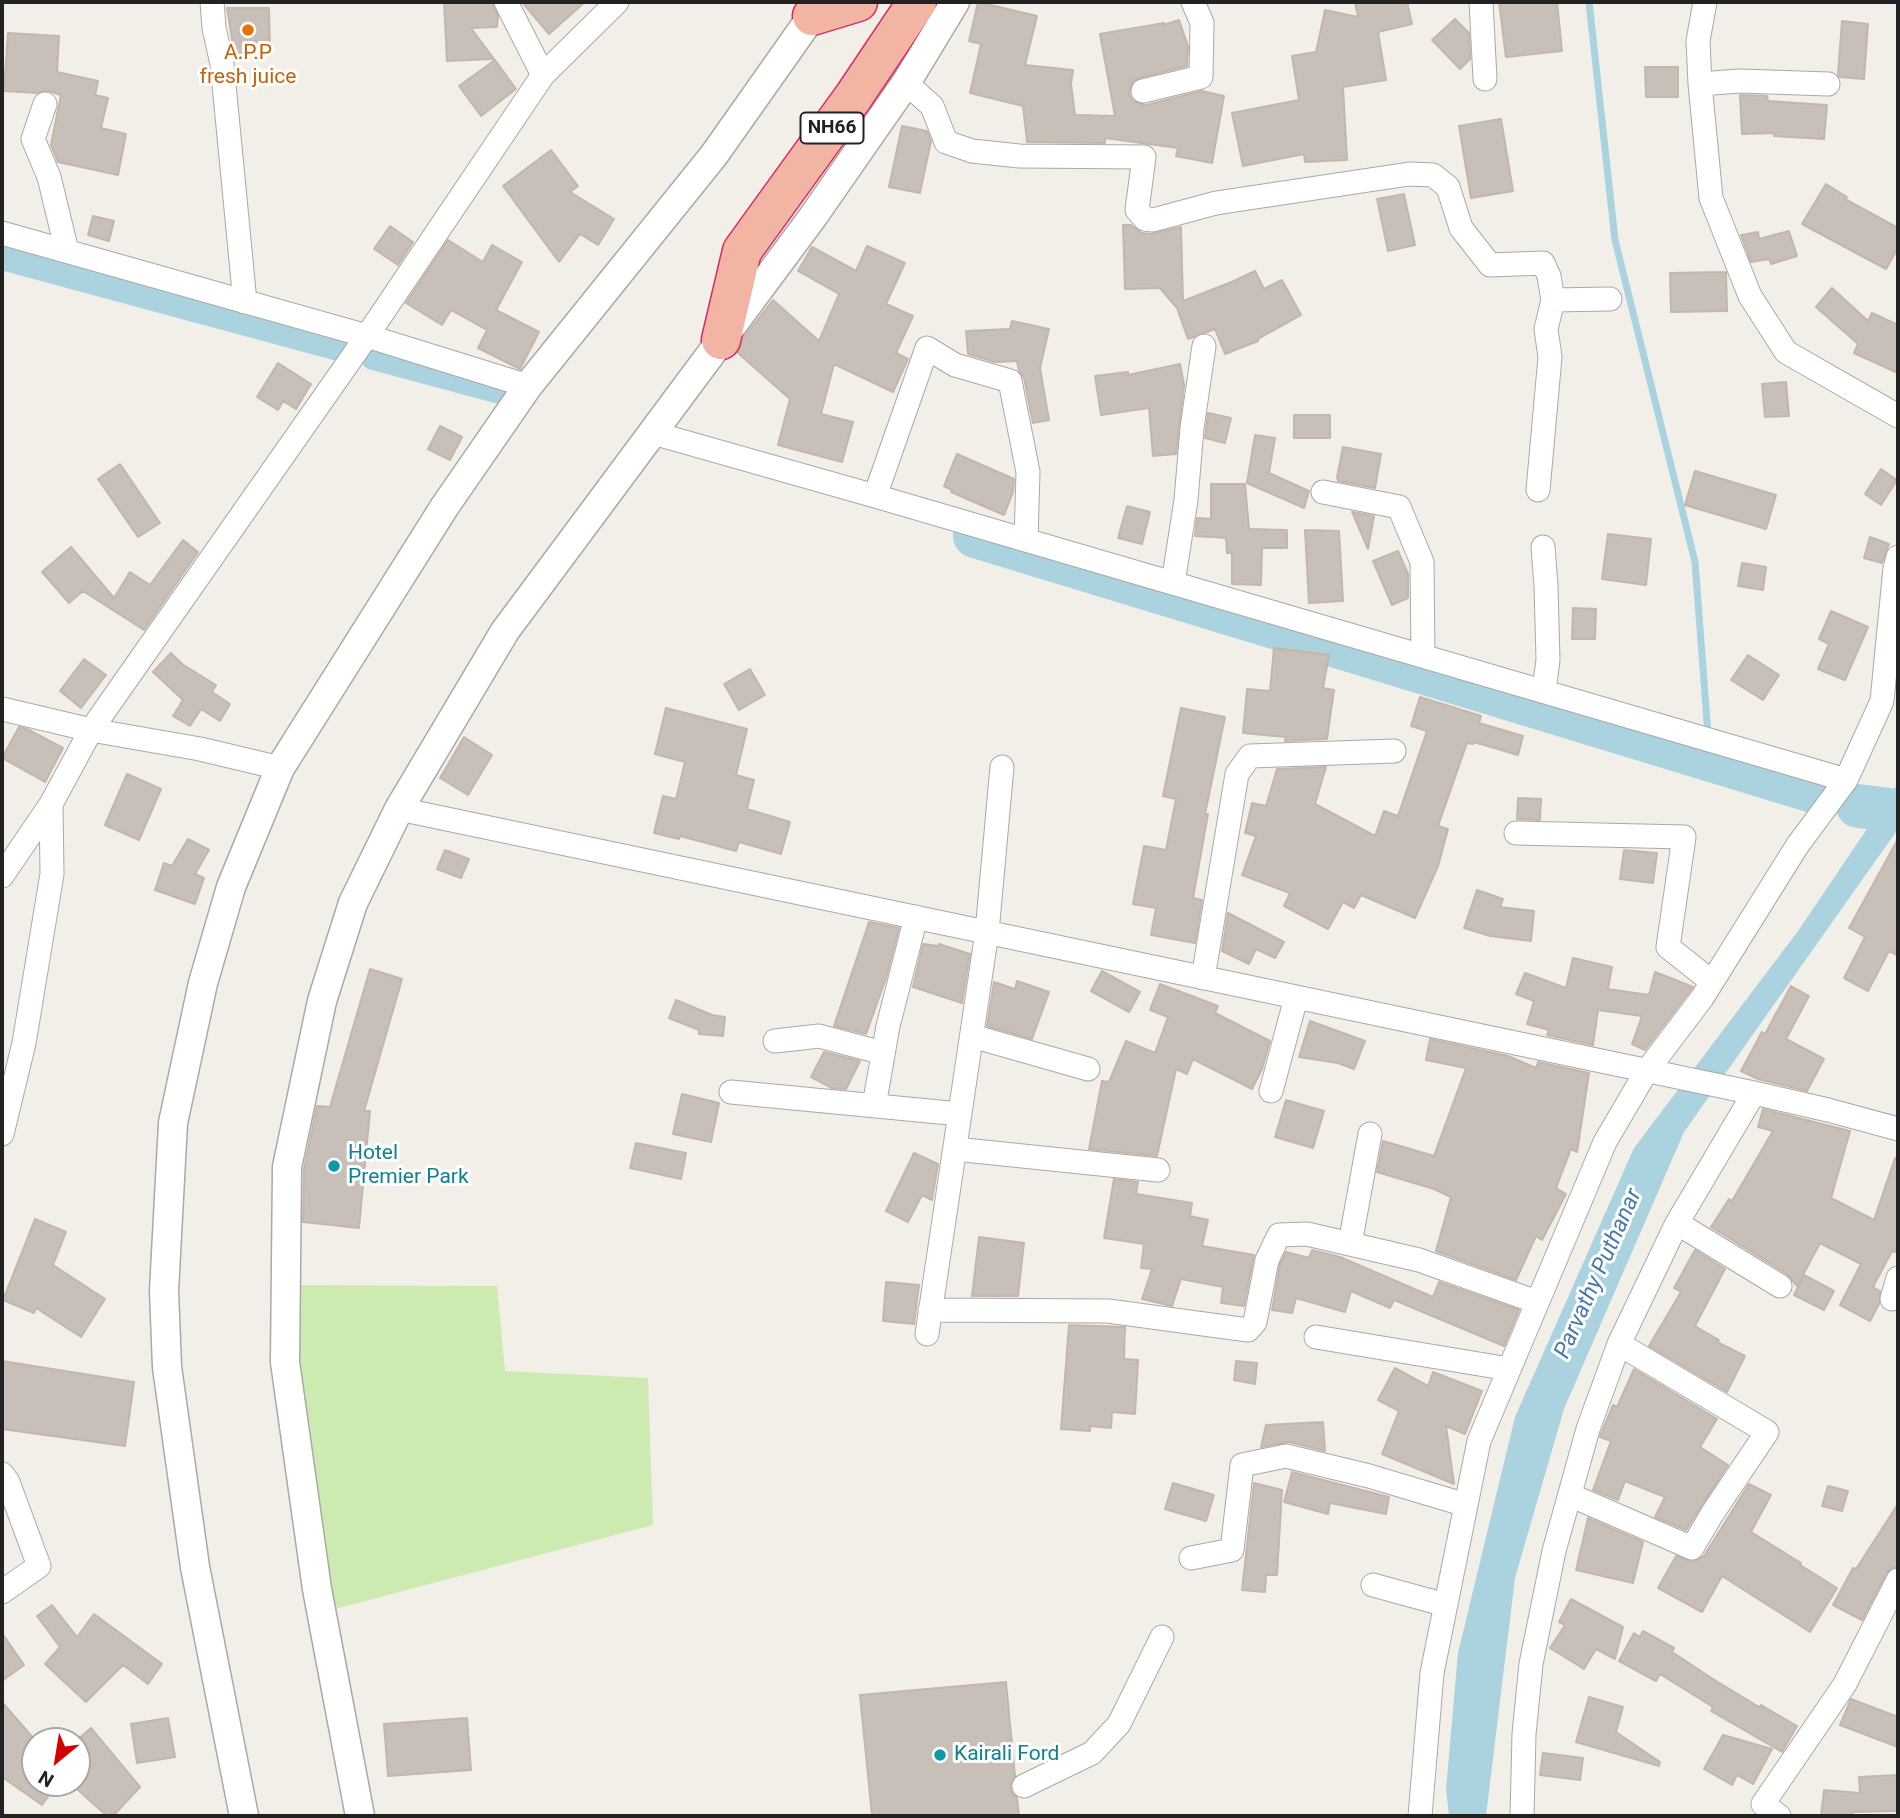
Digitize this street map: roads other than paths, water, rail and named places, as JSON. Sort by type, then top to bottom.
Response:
[{"type":"highway","points":[[817,9],[858,2]]},
{"type":"highway","name":"NH66","points":[[721,340],[742,251],[855,96],[918,2]]},
{"type":"street","points":[[212,2],[222,64],[245,302]]},
{"type":"street","points":[[506,2],[543,75]]},
{"type":"street","points":[[2,876],[51,804],[91,730],[367,336],[543,75],[617,2]]},
{"type":"street","points":[[360,1816],[317,1589],[285,1362],[288,1167],[322,1001],[353,903],[399,809],[505,631],[813,218],[906,83],[955,2]]},
{"type":"street","points":[[1143,91],[1202,77],[1202,23],[1193,2]]},
{"type":"street","points":[[1481,2],[1485,79]]},
{"type":"street","points":[[1705,2],[1698,41],[1711,198],[1750,296],[1786,352],[1898,416]]},
{"type":"street","points":[[244,1816],[195,1567],[167,1367],[164,1291],[173,1123],[202,983],[231,887],[280,768],[445,506],[528,386],[714,155],[817,9]]},
{"type":"street","points":[[1700,84],[1740,81],[1828,85]]},
{"type":"street","points":[[906,83],[932,106],[946,142],[972,151],[1019,156],[1144,157],[1137,210],[1145,219],[1153,220],[1216,203],[1409,174],[1433,175],[1448,187],[1461,228],[1490,265],[1543,263],[1549,276],[1553,300],[1546,329],[1550,356],[1538,490]]},
{"type":"street","points":[[46,104],[33,139],[49,177],[67,251]]},
{"type":"street","points":[[2,233],[367,336],[528,386]]},
{"type":"street","points":[[1553,300],[1610,299]]},
{"type":"street","points":[[1173,583],[1186,500],[1192,428],[1204,346]]},
{"type":"street","points":[[875,496],[927,348],[955,365],[1010,381],[1028,472],[1026,540]]},
{"type":"street","points":[[653,433],[1846,780]]},
{"type":"street","points":[[1323,492],[1399,507],[1422,562],[1423,656]]},
{"type":"street","points":[[1543,547],[1548,660],[1544,691]]},
{"type":"street","points":[[1420,1816],[1432,1672],[1479,1441],[1605,1142],[1656,1074],[1797,846],[1846,780],[1882,701],[1898,557]]},
{"type":"street","points":[[2,709],[280,768]]},
{"type":"street","points":[[1203,978],[1237,774],[1250,756],[1394,751]]},
{"type":"street","points":[[927,1334],[987,932],[1002,767]]},
{"type":"street","points":[[2,1134],[24,1043],[50,887],[51,804]]},
{"type":"street","points":[[399,809],[1754,1093],[1898,1129]]},
{"type":"street","points":[[1516,834],[1684,837],[1668,947],[1712,982]]},
{"type":"street","points":[[874,1106],[883,1054],[916,917]]},
{"type":"street","points":[[1270,1091],[1296,998]]},
{"type":"street","points":[[775,1041],[819,1036],[883,1054]]},
{"type":"street","points":[[972,1036],[1088,1069]]},
{"type":"street","points":[[731,1092],[960,1114]]},
{"type":"street","points":[[1522,1816],[1524,1734],[1531,1664],[1554,1550],[1588,1429],[1619,1344],[1677,1223],[1754,1093]]},
{"type":"street","points":[[1350,1244],[1370,1134]]},
{"type":"street","points":[[955,1149],[1158,1170]]},
{"type":"street","points":[[1677,1223],[1780,1286]]},
{"type":"street","points":[[930,1310],[1108,1311],[1248,1330],[1255,1322],[1267,1260],[1279,1235],[1307,1234],[1419,1260],[1537,1302]]},
{"type":"street","points":[[1316,1337],[1509,1369]]},
{"type":"street","points":[[1570,1495],[1692,1548],[1767,1432],[1619,1344]]},
{"type":"street","points":[[1191,1558],[1232,1550],[1242,1465],[1286,1457],[1368,1476],[1466,1505]]},
{"type":"street","points":[[2,1474],[8,1482],[38,1566],[2,1592]]},
{"type":"street","points":[[1779,1816],[1763,1804],[1845,1684],[1898,1580]]},
{"type":"street","points":[[1373,1585],[1446,1605]]},
{"type":"street","points":[[1024,1787],[1092,1753],[1119,1724],[1162,1637]]},
{"type":"water","name":"Parvathy Puthanar","points":[[1898,783],[1898,829],[1684,1132],[1564,1409],[1515,1578],[1486,1816],[1449,1816],[1446,1789],[1458,1653],[1515,1417],[1634,1148],[1798,931]]},
{"type":"waterway","points":[[1589,2],[1615,240],[1695,562],[1708,735]]},
{"type":"waterway","points":[[2,258],[342,350]]},
{"type":"waterway","points":[[373,358],[507,394]]},
{"type":"waterway","points":[[975,536],[1826,795]]},
{"type":"waterway","points":[[1712,755],[1718,763]]},
{"type":"waterway","points":[[1858,806],[1890,810]]},
{"type":"place","name":"A.P.P fresh juice","points":[[248,30]]},
{"type":"place","name":"Hotel Premier Park","points":[[334,1166]]},
{"type":"place","name":"Kairali Ford","points":[[940,1755]]}]
